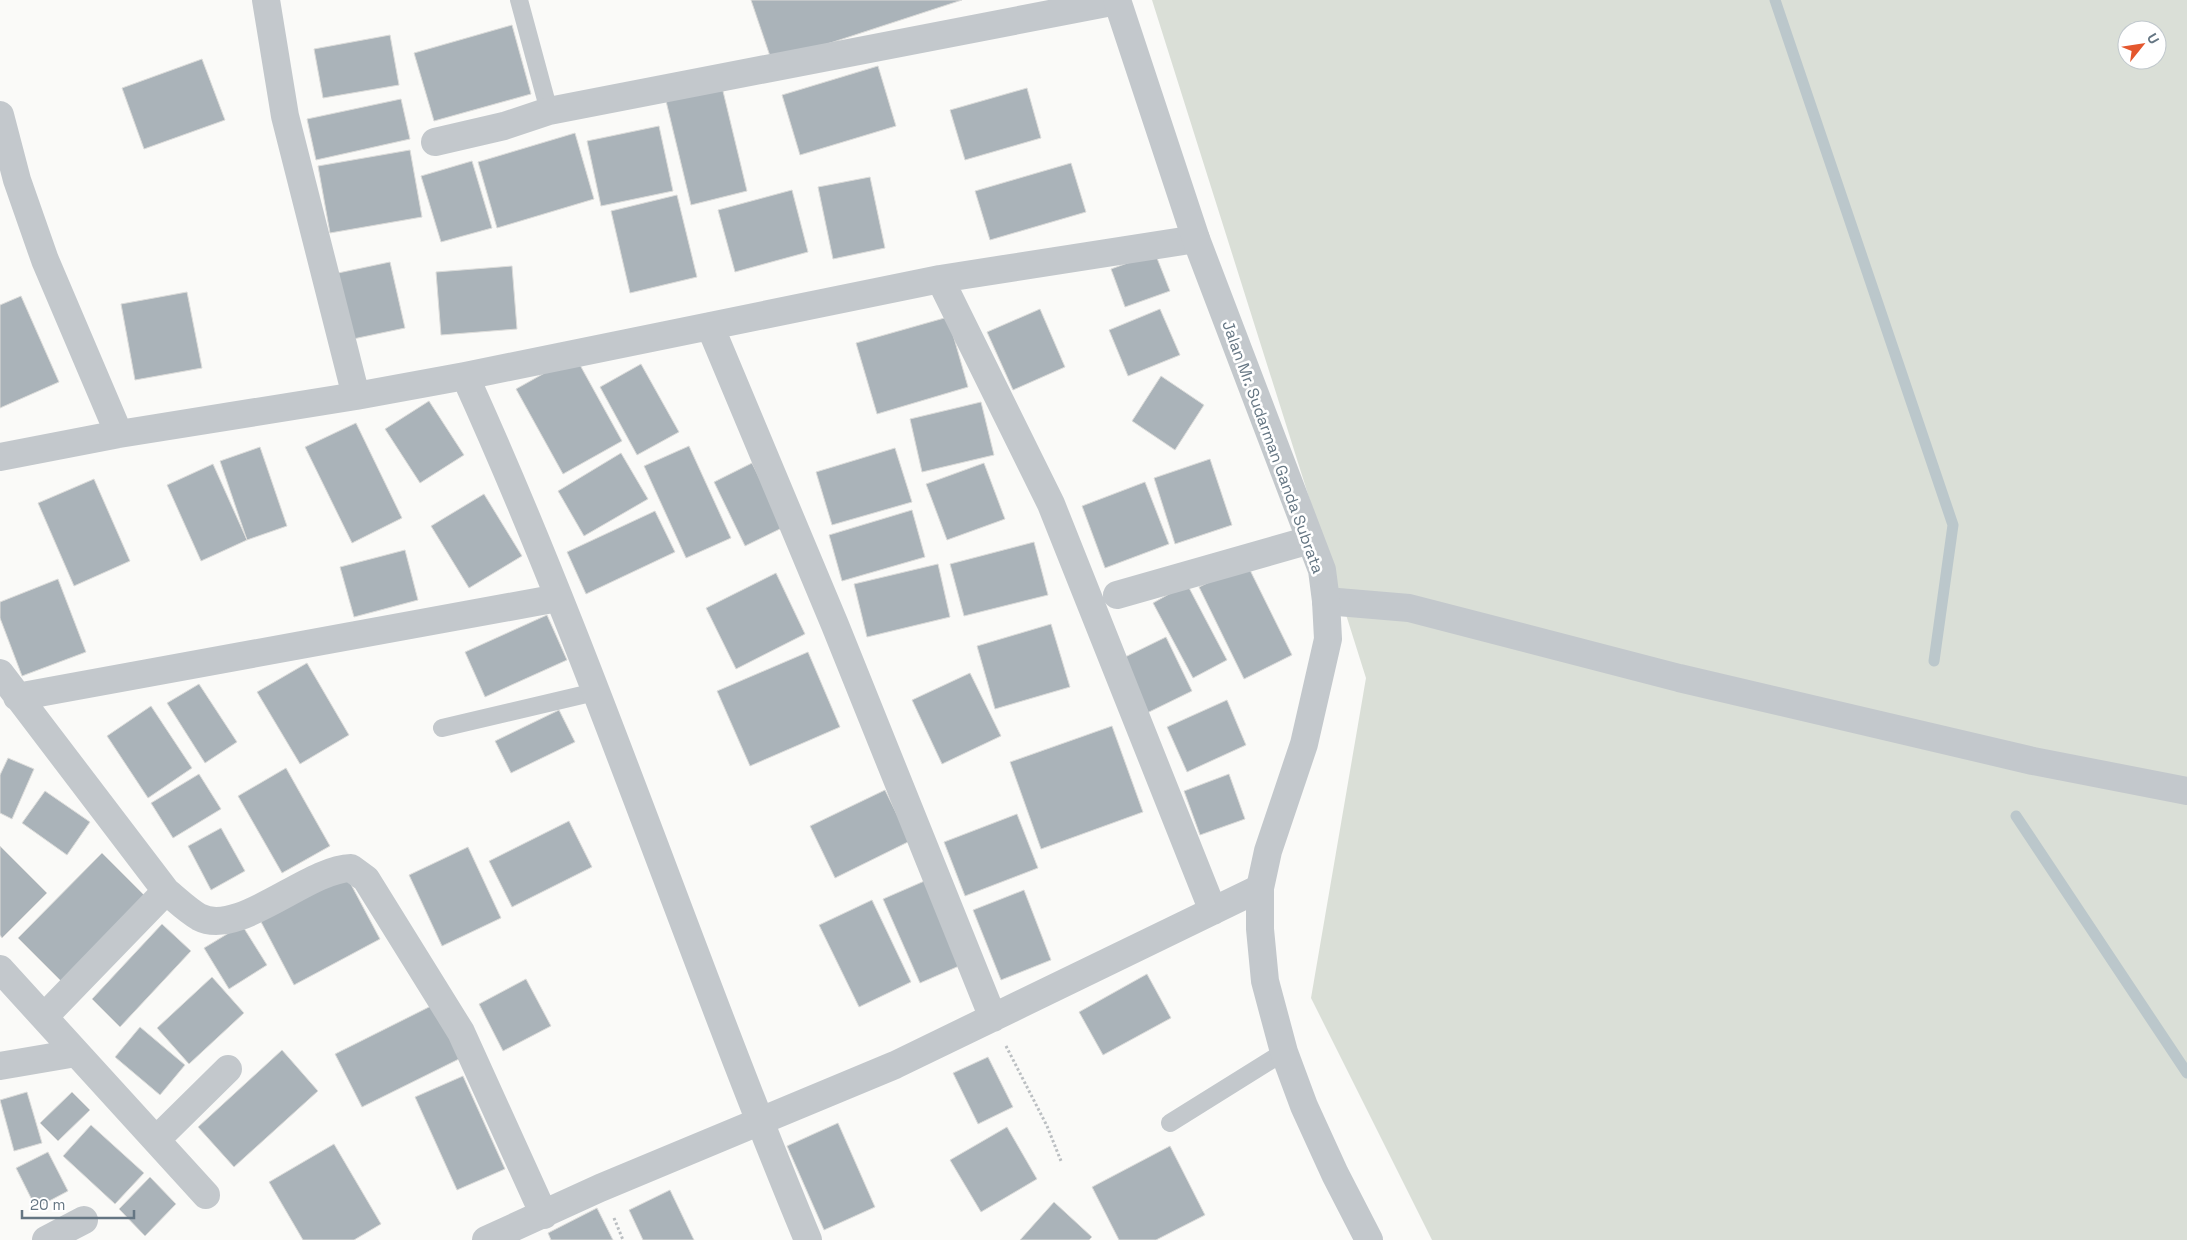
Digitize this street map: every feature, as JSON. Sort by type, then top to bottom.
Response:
[{"type":"street","points":[[266,0],[285,116],[356,396]]},
{"type":"street","points":[[435,142],[504,126],[549,111],[1117,1]]},
{"type":"street","name":"Jalan Mr. Sudarman Ganda Subrata","points":[[1117,1],[1196,239],[1322,570],[1328,639],[1304,744],[1268,851],[1260,888],[1260,929],[1265,981],[1284,1052],[1304,1106],[1331,1166],[1369,1240]]},
{"type":"street","points":[[0,115],[17,180],[45,260],[119,434]]},
{"type":"street","points":[[0,457],[119,434],[356,396],[465,376],[940,278],[1196,239]]},
{"type":"street","points":[[940,278],[1051,504],[1213,911]]},
{"type":"street","points":[[710,326],[835,624],[992,1018]]},
{"type":"street","points":[[465,376],[512,478],[759,1122],[808,1240]]},
{"type":"street","points":[[1117,595],[1310,540]]},
{"type":"street","points":[[17,697],[558,598]]},
{"type":"street","points":[[1326,601],[1409,608],[1698,682],[2033,761],[2187,791]]},
{"type":"street","points":[[0,673],[166,891],[200,917],[213,921],[229,920],[250,912],[332,870],[351,868],[366,879],[461,1032],[544,1215]]},
{"type":"street","points":[[486,1240],[600,1188],[895,1065],[1260,888]]},
{"type":"street","points":[[44,1017],[166,891]]},
{"type":"street","points":[[0,969],[206,1195]]},
{"type":"street","points":[[0,1066],[76,1053]]},
{"type":"street","points":[[156,1140],[228,1069]]},
{"type":"street","points":[[46,1240],[84,1220]]},
{"type":"lane","points":[[519,0],[549,111]]},
{"type":"lane","points":[[442,728],[595,692]]},
{"type":"lane","points":[[1170,1123],[1284,1052]]},
{"type":"path","points":[[992,1018],[1047,1126],[1061,1161]]},
{"type":"shaded area","points":[[1152,0],[2187,0],[2187,1240],[1432,1240],[1311,998],[1366,678]]},
{"type":"building","points":[[751,0],[962,0],[772,62]]},
{"type":"building","points":[[512,25],[531,94],[434,121],[414,53]]},
{"type":"building","points":[[390,35],[399,85],[323,98],[314,49]]},
{"type":"building","points":[[202,59],[225,120],[144,149],[122,88]]},
{"type":"building","points":[[878,66],[896,126],[800,155],[782,95]]},
{"type":"building","points":[[722,87],[747,191],[691,205],[666,101]]},
{"type":"building","points":[[1027,88],[1041,138],[965,160],[950,110]]},
{"type":"building","points":[[401,99],[410,139],[316,160],[307,119]]},
{"type":"building","points":[[659,126],[673,191],[601,206],[587,141]]},
{"type":"building","points":[[575,133],[594,199],[497,228],[478,162]]},
{"type":"building","points":[[410,150],[422,217],[330,233],[318,166]]},
{"type":"building","points":[[472,161],[492,228],[441,242],[421,176]]},
{"type":"building","points":[[1071,163],[1086,212],[990,240],[975,191]]},
{"type":"building","points":[[870,177],[885,248],[833,259],[818,187]]},
{"type":"building","points":[[792,190],[808,252],[735,272],[718,210]]},
{"type":"building","points":[[677,195],[697,277],[630,293],[611,211]]},
{"type":"building","points":[[1155,253],[1170,291],[1125,307],[1111,269]]},
{"type":"building","points":[[390,262],[405,328],[353,339],[338,273]]},
{"type":"building","points":[[512,266],[517,329],[441,335],[436,272]]},
{"type":"building","points":[[187,292],[202,368],[135,380],[121,304]]},
{"type":"building","points":[[21,296],[59,382],[0,408],[0,305]]},
{"type":"building","points":[[1040,309],[1065,367],[1013,390],[987,332]]},
{"type":"building","points":[[1160,309],[1180,355],[1128,376],[1109,330]]},
{"type":"building","points":[[948,317],[968,387],[877,414],[856,343]]},
{"type":"building","points":[[575,356],[622,441],[563,474],[516,389]]},
{"type":"building","points":[[641,364],[679,432],[637,455],[600,387]]},
{"type":"building","points":[[1161,376],[1204,405],[1175,450],[1132,421]]},
{"type":"building","points":[[429,401],[464,455],[420,483],[385,429]]},
{"type":"building","points":[[981,402],[994,455],[922,472],[910,419]]},
{"type":"building","points":[[356,423],[402,518],[352,543],[305,447]]},
{"type":"building","points":[[689,446],[731,538],[686,558],[644,466]]},
{"type":"building","points":[[260,447],[287,526],[247,540],[220,461]]},
{"type":"building","points":[[895,448],[912,502],[832,525],[816,472]]},
{"type":"building","points":[[621,453],[648,499],[584,536],[558,491]]},
{"type":"building","points":[[1210,459],[1232,525],[1175,544],[1154,478]]},
{"type":"building","points":[[752,463],[784,527],[745,546],[714,482]]},
{"type":"building","points":[[984,463],[1005,519],[947,540],[926,484]]},
{"type":"building","points":[[213,464],[247,540],[201,561],[167,485]]},
{"type":"building","points":[[94,479],[130,561],[74,586],[38,503]]},
{"type":"building","points":[[1145,482],[1169,544],[1105,568],[1082,506]]},
{"type":"building","points":[[484,494],[522,556],[469,588],[431,526]]},
{"type":"building","points":[[912,510],[925,557],[842,581],[829,535]]},
{"type":"building","points":[[655,511],[675,552],[586,594],[567,552]]},
{"type":"building","points":[[1034,542],[1048,595],[964,616],[950,564]]},
{"type":"building","points":[[405,550],[418,600],[354,617],[340,567]]},
{"type":"building","points":[[938,564],[950,617],[867,637],[854,584]]},
{"type":"building","points":[[1247,564],[1292,655],[1244,679],[1199,587]]},
{"type":"building","points":[[776,573],[805,634],[736,669],[706,608]]},
{"type":"building","points":[[58,579],[86,652],[22,676],[0,618],[0,602]]},
{"type":"building","points":[[1187,584],[1227,660],[1193,678],[1153,603]]},
{"type":"building","points":[[547,615],[567,660],[485,697],[465,652]]},
{"type":"building","points":[[1051,624],[1070,687],[995,709],[977,646]]},
{"type":"building","points":[[1166,637],[1192,691],[1147,713],[1121,659]]},
{"type":"building","points":[[808,652],[840,727],[750,766],[717,691]]},
{"type":"building","points":[[307,663],[349,735],[300,764],[257,692]]},
{"type":"building","points":[[970,673],[1001,736],[942,764],[912,700]]},
{"type":"building","points":[[199,684],[237,742],[205,763],[167,703]]},
{"type":"building","points":[[1227,700],[1246,745],[1187,772],[1167,727]]},
{"type":"building","points":[[151,706],[192,768],[148,798],[107,736]]},
{"type":"building","points":[[559,710],[575,742],[511,773],[495,741]]},
{"type":"building","points":[[1112,726],[1143,812],[1041,849],[1010,762]]},
{"type":"building","points":[[8,758],[34,769],[12,819],[0,813],[0,775]]},
{"type":"building","points":[[286,768],[330,846],[282,873],[238,796]]},
{"type":"building","points":[[199,774],[221,809],[173,838],[151,803]]},
{"type":"building","points":[[1229,774],[1245,819],[1200,835],[1184,791]]},
{"type":"building","points":[[885,790],[910,841],[835,878],[810,826]]},
{"type":"building","points":[[45,791],[90,822],[67,855],[22,823]]},
{"type":"building","points":[[1017,814],[1038,868],[965,896],[944,842]]},
{"type":"building","points":[[569,821],[592,867],[512,907],[489,861]]},
{"type":"building","points":[[221,828],[245,871],[211,890],[188,846]]},
{"type":"building","points":[[0,846],[47,893],[2,938],[0,935]]},
{"type":"building","points":[[468,847],[501,918],[442,946],[409,875]]},
{"type":"building","points":[[102,853],[146,897],[62,982],[18,938]]},
{"type":"building","points":[[346,875],[380,939],[294,985],[260,920]]},
{"type":"building","points":[[929,879],[966,963],[920,983],[883,899]]},
{"type":"building","points":[[1024,890],[1051,960],[1001,980],[973,910]]},
{"type":"building","points":[[872,900],[911,982],[859,1007],[819,925]]},
{"type":"building","points":[[162,924],[191,951],[120,1027],[92,999]]},
{"type":"building","points":[[242,925],[267,965],[229,989],[204,948]]},
{"type":"building","points":[[1147,974],[1171,1018],[1103,1055],[1079,1012]]},
{"type":"building","points":[[212,977],[244,1013],[189,1064],[157,1028]]},
{"type":"building","points":[[526,979],[551,1026],[503,1051],[479,1004]]},
{"type":"building","points":[[437,1003],[463,1057],[362,1107],[335,1054]]},
{"type":"building","points":[[140,1027],[185,1065],[160,1095],[115,1057]]},
{"type":"building","points":[[282,1050],[318,1091],[234,1167],[198,1127]]},
{"type":"building","points":[[988,1057],[1013,1107],[978,1124],[953,1073]]},
{"type":"building","points":[[463,1076],[505,1169],[457,1190],[415,1097]]},
{"type":"building","points":[[27,1092],[42,1143],[14,1151],[0,1100]]},
{"type":"building","points":[[72,1092],[90,1110],[58,1141],[40,1123]]},
{"type":"building","points":[[838,1123],[875,1207],[824,1230],[787,1146]]},
{"type":"building","points":[[91,1125],[144,1173],[115,1204],[63,1156]]},
{"type":"building","points":[[1007,1127],[1037,1179],[981,1212],[950,1160]]},
{"type":"building","points":[[334,1144],[381,1224],[354,1240],[303,1240],[269,1182]]},
{"type":"building","points":[[1170,1146],[1205,1215],[1156,1240],[1119,1240],[1092,1187]]},
{"type":"building","points":[[48,1152],[68,1191],[36,1208],[16,1168]]},
{"type":"building","points":[[150,1177],[176,1204],[145,1236],[119,1209]]},
{"type":"building","points":[[670,1190],[694,1240],[643,1240],[629,1210]]},
{"type":"building","points":[[1054,1202],[1092,1237],[1089,1240],[1020,1240]]},
{"type":"building","points":[[597,1208],[613,1240],[551,1240],[548,1233]]},
{"type":"waterway","points":[[1775,0],[1953,525],[1934,661]]},
{"type":"waterway","points":[[2016,816],[2187,1073]]}]
